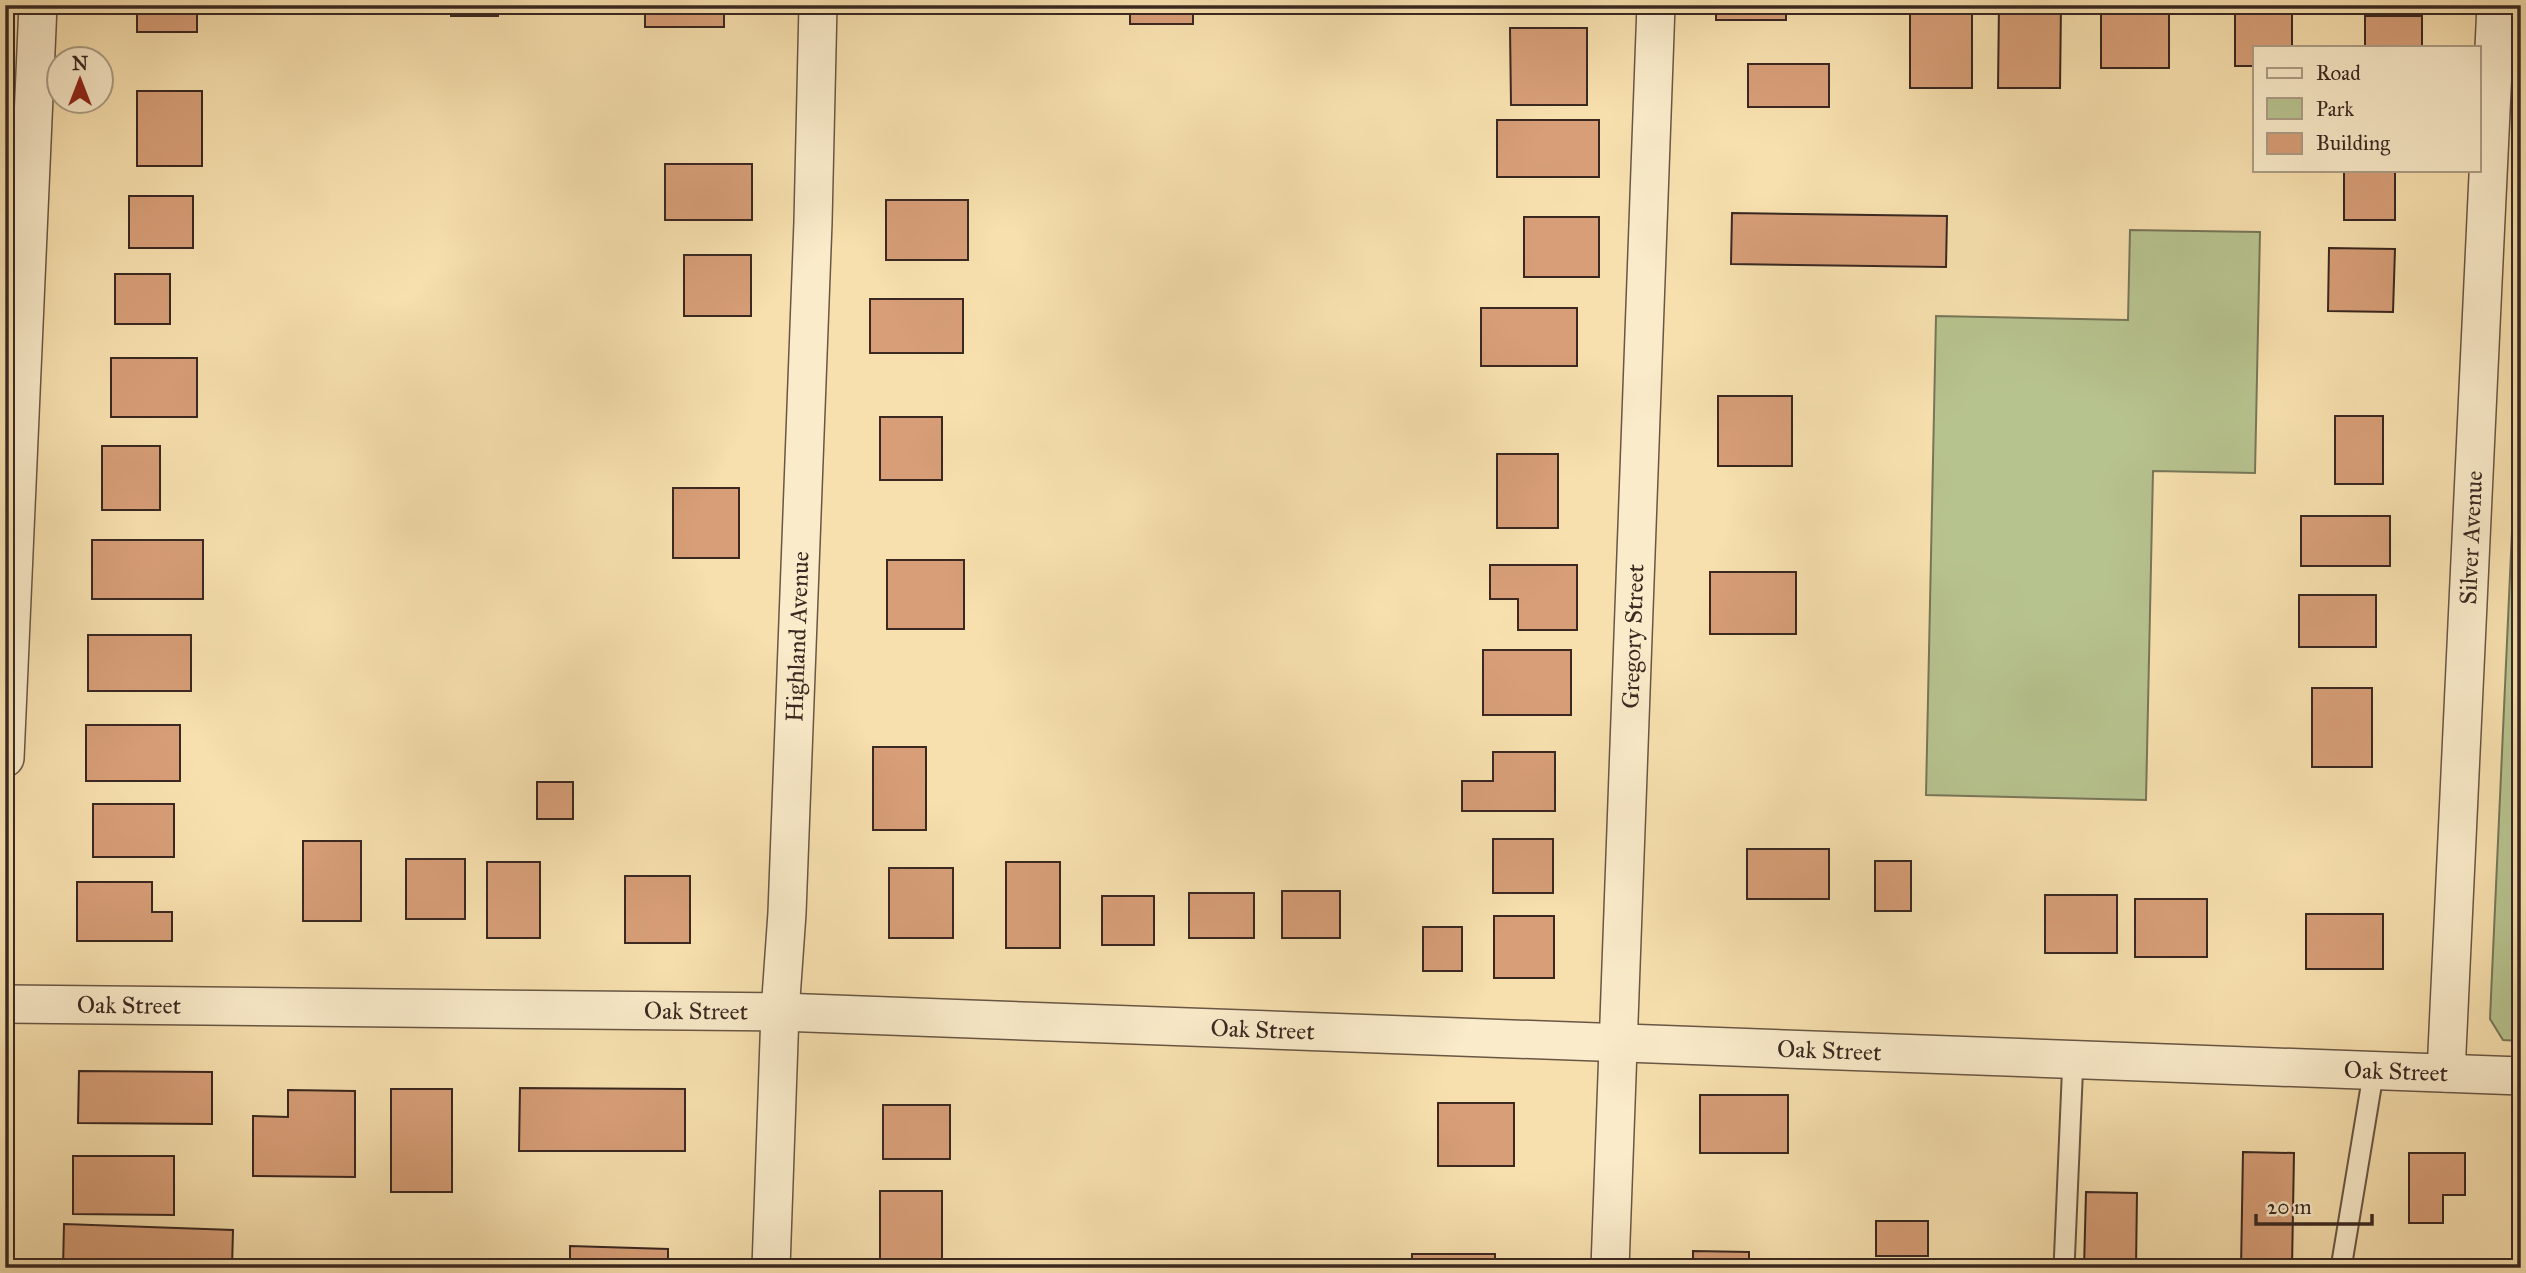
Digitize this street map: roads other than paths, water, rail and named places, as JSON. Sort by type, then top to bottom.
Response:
[{"type":"street","points":[[5,758],[38,5]]},
{"type":"street","name":"Highland Avenue","points":[[771,1268],[808,360],[818,5]]},
{"type":"street","name":"Gregory Street","points":[[1611,1268],[1656,5]]},
{"type":"street","name":"Silver Avenue","points":[[2446,1073],[2496,5]]},
{"type":"street","name":"Oak Street","points":[[5,1003],[780,1012],[2521,1076]]},
{"type":"lane","points":[[2064,1268],[2073,1058]]},
{"type":"lane","points":[[2341,1268],[2374,1069]]}]
